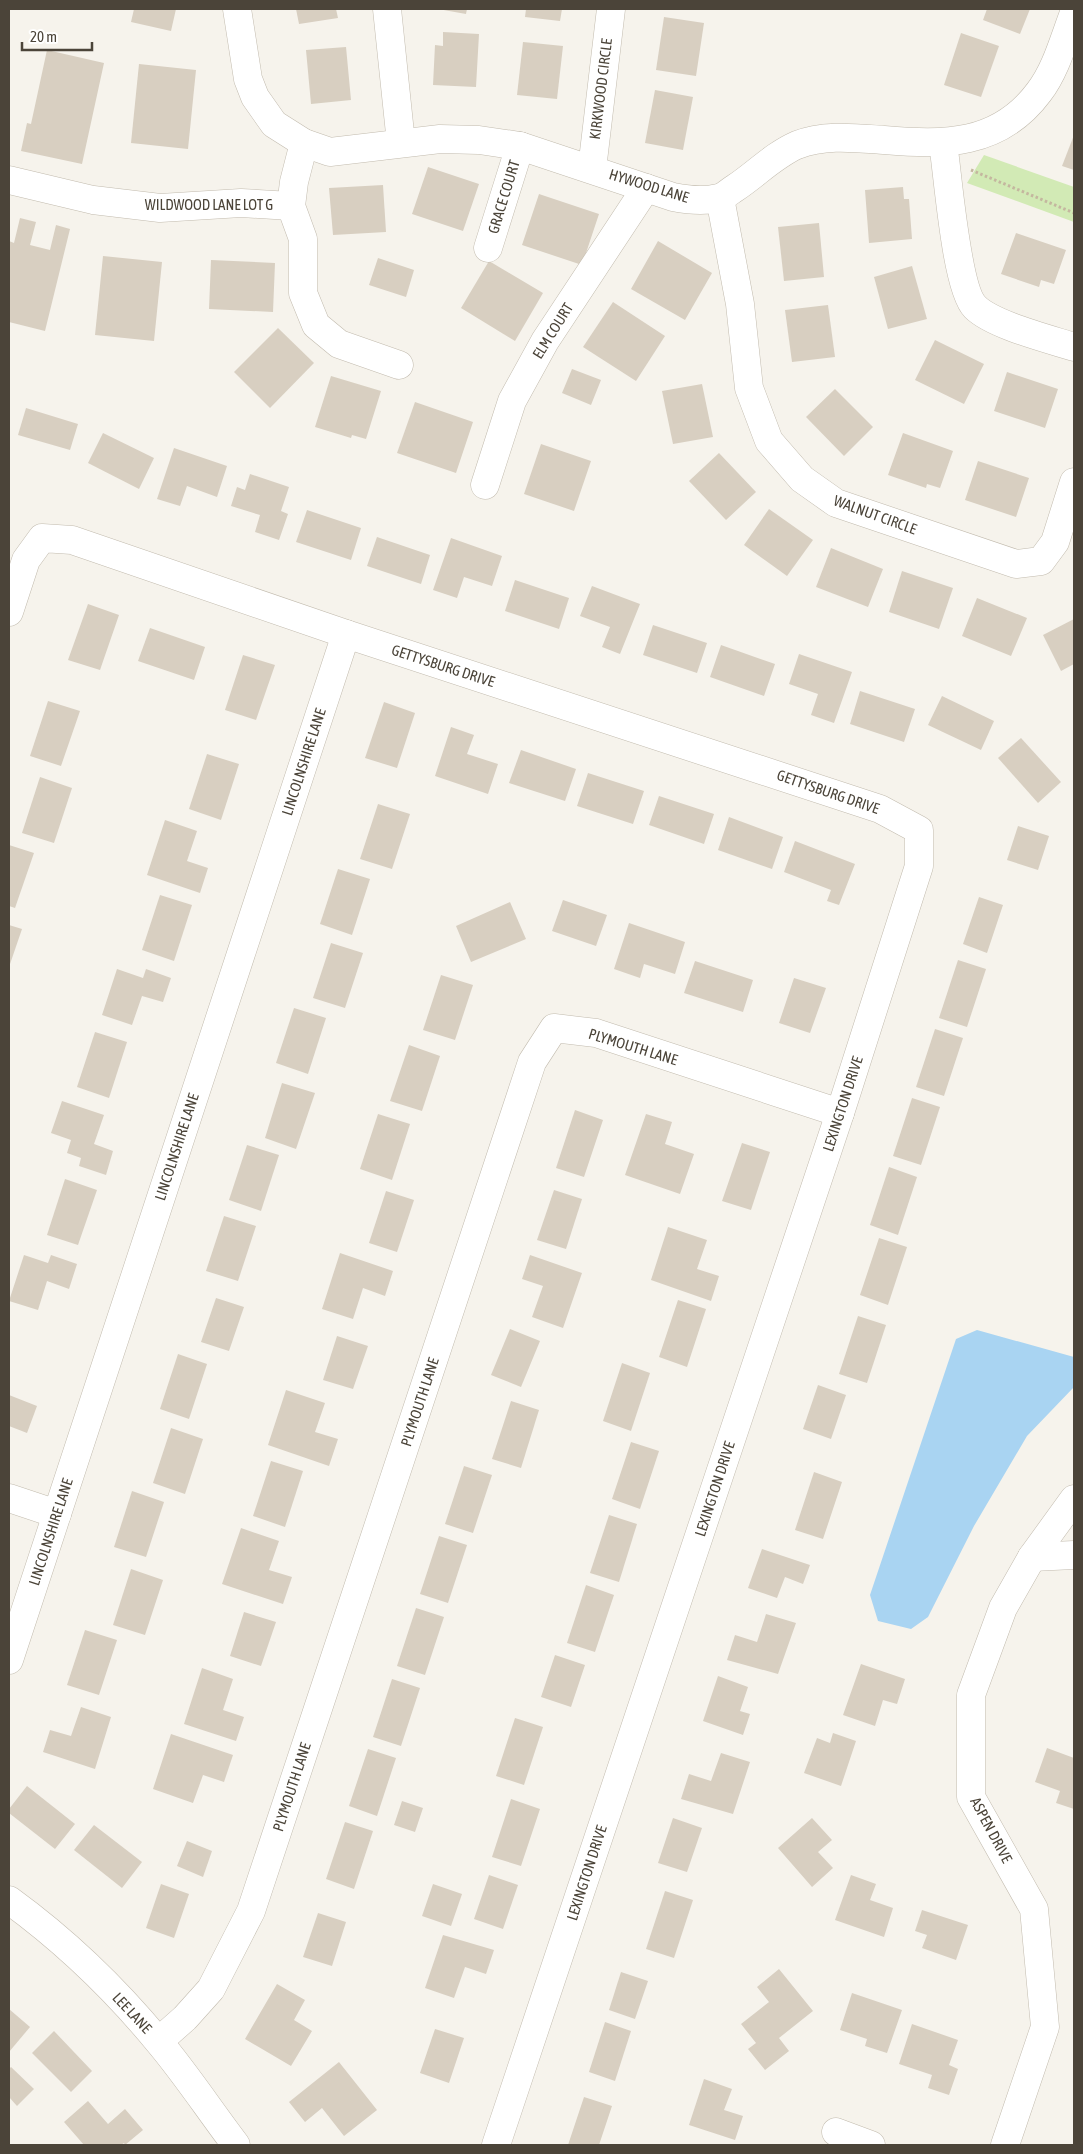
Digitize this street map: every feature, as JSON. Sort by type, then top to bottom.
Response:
[{"type":"street","name":"HYWOOD LANE","points":[[237,9],[248,79],[255,97],[274,124],[304,143],[330,152],[450,139],[479,140],[520,146],[673,197],[694,201],[720,198],[797,145],[820,139],[852,138],[943,143],[977,136],[1000,127],[1025,109],[1039,92],[1048,77],[1074,13]]},
{"type":"street","points":[[387,9],[401,143]]},
{"type":"street","name":"KIRKWOOD CIRCLE","points":[[592,169],[611,9]]},
{"type":"street","points":[[304,143],[294,182],[292,206],[303,239],[303,293],[316,326],[339,344],[399,365]]},
{"type":"street","points":[[943,143],[961,278],[975,307],[1002,324],[1074,348]]},
{"type":"street","name":"GRACE COURT","points":[[488,248],[520,146]]},
{"type":"street","name":"WILDWOOD LANE LOT G","points":[[9,180],[93,200],[160,208],[241,203],[292,206]]},
{"type":"street","name":"ELM COURT","points":[[485,485],[512,401],[545,341],[646,188]]},
{"type":"street","name":"WALNUT CIRCLE","points":[[720,198],[740,304],[750,388],[769,441],[802,480],[836,504],[1016,564],[1040,561],[1055,542],[1074,482]]},
{"type":"street","name":"GETTYSBURG DRIVE","points":[[9,612],[26,560],[42,538],[72,540],[346,634],[880,809],[919,830]]},
{"type":"street","name":"LINCOLNSHIRE LANE","points":[[9,1660],[346,634]]},
{"type":"street","name":"LEXINGTON DRIVE","points":[[496,2145],[840,1113],[919,866],[919,830]]},
{"type":"street","name":"PLYMOUTH LANE","points":[[159,2041],[185,2018],[211,1989],[251,1911],[532,1062],[554,1028],[596,1033],[840,1113]]},
{"type":"street","points":[[9,1498],[57,1514]]},
{"type":"street","name":"ASPEN DRIVE","points":[[1005,2145],[1045,2027],[1034,1908],[971,1797],[971,1695],[1003,1608],[1032,1557],[1074,1498]]},
{"type":"street","points":[[1032,1557],[1074,1556]]},
{"type":"street","name":"LEE LANE","points":[[9,1900],[36,1920],[69,1949],[159,2041],[236,2145]]},
{"type":"street","points":[[836,2132],[871,2145]]},
{"type":"path","points":[[943,143],[967,169],[1074,213]]},
{"type":"green space","points":[[984,155],[1074,187],[1074,222],[967,183]]},
{"type":"water","points":[[977,1330],[1074,1357],[1074,1387],[1027,1436],[974,1526],[928,1617],[911,1629],[878,1621],[870,1595],[956,1339]]},
{"type":"building","points":[[134,9],[176,9],[171,31],[131,22]]},
{"type":"building","points":[[296,9],[336,9],[338,18],[299,24]]},
{"type":"building","points":[[438,9],[467,9],[466,14]]},
{"type":"building","points":[[526,9],[562,9],[560,21],[525,17]]},
{"type":"building","points":[[987,9],[1030,9],[1020,34],[983,20]]},
{"type":"building","points":[[664,17],[704,23],[696,76],[656,70]]},
{"type":"building","points":[[443,32],[479,34],[476,87],[433,85],[435,45],[443,46]]},
{"type":"building","points":[[961,33],[999,46],[981,97],[944,85]]},
{"type":"building","points":[[523,42],[563,46],[557,99],[517,95]]},
{"type":"building","points":[[346,47],[351,100],[311,104],[306,50]]},
{"type":"building","points":[[47,50],[104,63],[82,164],[21,151],[27,123],[31,124]]},
{"type":"building","points":[[139,64],[196,70],[188,149],[131,143]]},
{"type":"building","points":[[655,90],[693,97],[683,150],[645,143]]},
{"type":"building","points":[[1074,135],[1074,170],[1062,166]]},
{"type":"building","points":[[428,167],[479,184],[463,231],[412,214]]},
{"type":"building","points":[[383,185],[386,232],[333,235],[329,188]]},
{"type":"building","points":[[903,187],[904,199],[909,199],[912,239],[869,243],[865,190]]},
{"type":"building","points":[[539,194],[599,214],[582,265],[522,245]]},
{"type":"building","points":[[20,218],[36,222],[30,245],[50,250],[56,225],[70,229],[45,331],[9,322],[9,241],[14,243]]},
{"type":"building","points":[[819,223],[824,277],[784,281],[778,227]]},
{"type":"building","points":[[1016,233],[1066,250],[1054,284],[1041,280],[1039,287],[1001,274]]},
{"type":"building","points":[[658,241],[712,273],[685,320],[631,289]]},
{"type":"building","points":[[103,256],[162,262],[154,341],[95,335]]},
{"type":"building","points":[[378,258],[414,270],[406,297],[369,285]]},
{"type":"building","points":[[211,260],[275,263],[273,312],[209,309]]},
{"type":"building","points":[[489,261],[543,293],[515,341],[461,308]]},
{"type":"building","points":[[912,266],[927,319],[888,329],[874,277]]},
{"type":"building","points":[[613,302],[665,336],[636,381],[583,347]]},
{"type":"building","points":[[828,305],[835,357],[792,362],[785,310]]},
{"type":"building","points":[[278,328],[314,363],[270,408],[234,372]]},
{"type":"building","points":[[935,340],[984,364],[964,404],[915,380]]},
{"type":"building","points":[[572,369],[601,380],[591,405],[562,393]]},
{"type":"building","points":[[1007,372],[1058,389],[1045,428],[994,411]]},
{"type":"building","points":[[331,376],[381,391],[366,439],[352,435],[351,438],[315,427]]},
{"type":"building","points":[[702,384],[713,437],[673,444],[662,391]]},
{"type":"building","points":[[835,389],[873,427],[844,456],[806,417]]},
{"type":"building","points":[[415,402],[473,422],[456,473],[397,453]]},
{"type":"building","points":[[26,408],[78,424],[70,450],[18,435]]},
{"type":"building","points":[[103,433],[154,458],[139,489],[88,463]]},
{"type":"building","points":[[903,433],[953,451],[940,488],[927,484],[926,488],[888,475]]},
{"type":"building","points":[[541,444],[591,461],[574,511],[524,494]]},
{"type":"building","points":[[174,448],[227,466],[217,497],[187,486],[180,506],[157,499]]},
{"type":"building","points":[[719,453],[756,492],[726,520],[689,481]]},
{"type":"building","points":[[978,461],[1029,478],[1016,517],[965,500]]},
{"type":"building","points":[[250,474],[289,487],[281,511],[288,514],[279,540],[255,532],[260,515],[231,506],[237,487],[245,490]]},
{"type":"building","points":[[769,509],[813,540],[787,576],[744,545]]},
{"type":"building","points":[[307,510],[361,528],[351,560],[296,542]]},
{"type":"building","points":[[377,537],[430,555],[421,584],[367,566]]},
{"type":"building","points":[[451,538],[502,556],[492,586],[464,577],[457,598],[433,590]]},
{"type":"building","points":[[831,548],[883,569],[868,607],[816,587]]},
{"type":"building","points":[[902,571],[953,588],[939,629],[889,612]]},
{"type":"building","points":[[515,580],[569,598],[559,629],[505,611]]},
{"type":"building","points":[[592,586],[640,604],[620,654],[602,647],[610,627],[580,616]]},
{"type":"building","points":[[977,598],[1027,618],[1011,656],[962,636]]},
{"type":"building","points":[[88,604],[119,615],[100,670],[68,660]]},
{"type":"building","points":[[1074,619],[1074,664],[1061,671],[1043,635]]},
{"type":"building","points":[[653,625],[707,643],[697,673],[643,655]]},
{"type":"building","points":[[150,628],[205,647],[194,680],[138,661]]},
{"type":"building","points":[[721,645],[775,664],[764,696],[710,677]]},
{"type":"building","points":[[799,654],[852,672],[834,723],[811,715],[818,694],[789,684]]},
{"type":"building","points":[[243,655],[275,665],[256,720],[225,710]]},
{"type":"building","points":[[860,691],[915,709],[904,742],[850,724]]},
{"type":"building","points":[[942,696],[994,721],[981,750],[928,725]]},
{"type":"building","points":[[48,701],[80,711],[61,766],[30,756]]},
{"type":"building","points":[[384,702],[415,713],[397,768],[365,758]]},
{"type":"building","points":[[451,727],[474,735],[467,754],[498,764],[488,794],[435,776]]},
{"type":"building","points":[[1021,738],[1061,782],[1038,803],[998,758]]},
{"type":"building","points":[[521,750],[576,769],[565,801],[509,783]]},
{"type":"building","points":[[207,754],[239,764],[221,820],[189,809]]},
{"type":"building","points":[[588,773],[644,791],[633,824],[577,806]]},
{"type":"building","points":[[40,777],[72,788],[54,843],[22,833]]},
{"type":"building","points":[[659,796],[714,814],[704,844],[649,825]]},
{"type":"building","points":[[378,804],[410,814],[392,869],[360,859]]},
{"type":"building","points":[[729,817],[783,837],[772,869],[718,850]]},
{"type":"building","points":[[165,820],[197,831],[187,861],[208,868],[200,893],[147,875]]},
{"type":"building","points":[[1018,826],[1049,836],[1038,870],[1007,860]]},
{"type":"building","points":[[795,841],[855,864],[839,905],[827,901],[831,890],[784,872]]},
{"type":"building","points":[[9,845],[34,853],[15,908],[9,906]]},
{"type":"building","points":[[338,869],[370,879],[352,935],[320,924]]},
{"type":"building","points":[[160,895],[192,905],[174,961],[142,950]]},
{"type":"building","points":[[979,897],[1003,905],[987,953],[963,944]]},
{"type":"building","points":[[563,900],[607,915],[596,946],[552,931]]},
{"type":"building","points":[[510,902],[526,939],[471,962],[456,926]]},
{"type":"building","points":[[629,923],[685,942],[675,974],[644,964],[640,978],[614,969]]},
{"type":"building","points":[[9,925],[22,929],[9,967]]},
{"type":"building","points":[[331,943],[363,953],[345,1008],[313,998]]},
{"type":"building","points":[[958,960],[986,969],[967,1027],[939,1018]]},
{"type":"building","points":[[695,961],[753,980],[743,1012],[684,993]]},
{"type":"building","points":[[117,969],[143,978],[146,969],[171,978],[163,1002],[142,996],[132,1025],[102,1015]]},
{"type":"building","points":[[441,975],[473,985],[455,1040],[423,1030]]},
{"type":"building","points":[[794,978],[826,988],[810,1033],[779,1023]]},
{"type":"building","points":[[294,1008],[326,1018],[308,1074],[276,1063]]},
{"type":"building","points":[[935,1029],[963,1038],[944,1096],[916,1087]]},
{"type":"building","points":[[95,1032],[127,1042],[109,1098],[77,1087]]},
{"type":"building","points":[[409,1045],[440,1056],[422,1111],[390,1101]]},
{"type":"building","points":[[282,1083],[315,1093],[296,1149],[265,1138]]},
{"type":"building","points":[[912,1098],[940,1107],[921,1165],[893,1156]]},
{"type":"building","points":[[62,1101],[104,1115],[94,1144],[113,1151],[106,1175],[79,1166],[81,1158],[67,1153],[71,1140],[51,1133]]},
{"type":"building","points":[[575,1110],[603,1120],[584,1177],[556,1168]]},
{"type":"building","points":[[378,1114],[410,1124],[392,1180],[360,1169]]},
{"type":"building","points":[[646,1114],[672,1122],[665,1144],[694,1154],[680,1194],[625,1175]]},
{"type":"building","points":[[742,1143],[770,1152],[751,1210],[722,1201]]},
{"type":"building","points":[[247,1145],[279,1155],[261,1211],[229,1200]]},
{"type":"building","points":[[889,1167],[917,1177],[898,1235],[870,1225]]},
{"type":"building","points":[[65,1179],[97,1190],[78,1245],[47,1235]]},
{"type":"building","points":[[554,1190],[582,1199],[566,1249],[537,1240]]},
{"type":"building","points":[[386,1191],[414,1200],[397,1252],[369,1243]]},
{"type":"building","points":[[224,1216],[256,1226],[238,1281],[206,1271]]},
{"type":"building","points":[[668,1227],[707,1240],[697,1269],[719,1276],[711,1301],[651,1280]]},
{"type":"building","points":[[879,1238],[907,1247],[888,1305],[860,1295]]},
{"type":"building","points":[[340,1253],[393,1271],[385,1296],[363,1288],[353,1319],[322,1309]]},
{"type":"building","points":[[24,1255],[48,1263],[51,1255],[77,1264],[69,1289],[47,1281],[38,1310],[9,1301]]},
{"type":"building","points":[[530,1255],[582,1273],[563,1328],[532,1317],[543,1286],[522,1279]]},
{"type":"building","points":[[216,1298],[244,1307],[229,1351],[201,1342]]},
{"type":"building","points":[[678,1300],[706,1309],[687,1367],[659,1357]]},
{"type":"building","points":[[858,1316],[886,1325],[867,1383],[839,1374]]},
{"type":"building","points":[[510,1329],[540,1341],[521,1387],[491,1375]]},
{"type":"building","points":[[337,1336],[368,1346],[353,1389],[323,1380]]},
{"type":"building","points":[[178,1354],[207,1364],[189,1419],[160,1409]]},
{"type":"building","points":[[622,1363],[650,1373],[631,1431],[603,1421]]},
{"type":"building","points":[[818,1385],[846,1395],[831,1439],[803,1429]]},
{"type":"building","points":[[286,1390],[325,1403],[315,1432],[338,1439],[329,1466],[268,1445]]},
{"type":"building","points":[[9,1395],[37,1406],[27,1433],[9,1426]]},
{"type":"building","points":[[511,1401],[539,1410],[521,1468],[492,1459]]},
{"type":"building","points":[[171,1428],[203,1439],[185,1494],[153,1483]]},
{"type":"building","points":[[631,1442],[659,1451],[640,1509],[612,1499]]},
{"type":"building","points":[[271,1461],[303,1471],[285,1527],[253,1516]]},
{"type":"building","points":[[464,1466],[492,1475],[473,1533],[445,1524]]},
{"type":"building","points":[[814,1472],[842,1482],[823,1539],[795,1530]]},
{"type":"building","points":[[132,1491],[164,1502],[146,1557],[114,1547]]},
{"type":"building","points":[[609,1515],[637,1524],[619,1582],[590,1573]]},
{"type":"building","points":[[241,1528],[279,1541],[269,1570],[292,1577],[283,1604],[222,1584]]},
{"type":"building","points":[[439,1536],[467,1545],[448,1603],[420,1594]]},
{"type":"building","points":[[762,1549],[810,1565],[803,1584],[785,1577],[777,1598],[748,1588]]},
{"type":"building","points":[[131,1569],[163,1580],[145,1635],[113,1625]]},
{"type":"building","points":[[586,1585],[614,1595],[595,1652],[567,1643]]},
{"type":"building","points":[[416,1608],[444,1617],[425,1675],[397,1666]]},
{"type":"building","points":[[244,1612],[276,1622],[261,1666],[230,1656]]},
{"type":"building","points":[[766,1614],[796,1623],[778,1674],[727,1660],[735,1635],[757,1642]]},
{"type":"building","points":[[85,1630],[117,1640],[99,1695],[67,1685]]},
{"type":"building","points":[[555,1655],[585,1665],[571,1707],[541,1697]]},
{"type":"building","points":[[861,1664],[905,1679],[897,1704],[883,1700],[875,1726],[843,1715]]},
{"type":"building","points":[[202,1668],[233,1679],[223,1710],[244,1717],[236,1741],[184,1724]]},
{"type":"building","points":[[718,1676],[748,1687],[740,1711],[750,1714],[743,1735],[703,1721]]},
{"type":"building","points":[[392,1679],[420,1688],[401,1746],[373,1737]]},
{"type":"building","points":[[81,1707],[111,1717],[95,1769],[43,1752],[50,1730],[71,1736]]},
{"type":"building","points":[[515,1718],[543,1727],[524,1785],[496,1776]]},
{"type":"building","points":[[833,1733],[856,1741],[841,1786],[804,1773],[817,1738],[830,1743]]},
{"type":"building","points":[[171,1734],[233,1755],[224,1782],[203,1775],[193,1803],[153,1789]]},
{"type":"building","points":[[1047,1748],[1074,1758],[1074,1809],[1056,1803],[1060,1791],[1035,1782]]},
{"type":"building","points":[[368,1749],[396,1758],[377,1816],[349,1806]]},
{"type":"building","points":[[721,1753],[750,1762],[733,1814],[681,1799],[689,1774],[711,1781]]},
{"type":"building","points":[[27,1786],[75,1824],[55,1849],[9,1813],[9,1809]]},
{"type":"building","points":[[511,1799],[540,1809],[521,1866],[492,1857]]},
{"type":"building","points":[[402,1801],[423,1808],[415,1832],[394,1825]]},
{"type":"building","points":[[673,1818],[702,1828],[687,1872],[658,1863]]},
{"type":"building","points":[[812,1818],[832,1840],[818,1852],[833,1868],[812,1887],[778,1848]]},
{"type":"building","points":[[345,1822],[373,1831],[354,1889],[326,1879]]},
{"type":"building","points":[[94,1825],[142,1862],[122,1888],[74,1850]]},
{"type":"building","points":[[187,1841],[212,1851],[203,1877],[177,1866]]},
{"type":"building","points":[[489,1875],[518,1885],[503,1929],[474,1919]]},
{"type":"building","points":[[851,1875],[876,1884],[870,1900],[893,1908],[884,1937],[835,1920]]},
{"type":"building","points":[[161,1884],[189,1894],[174,1938],[146,1928]]},
{"type":"building","points":[[433,1884],[462,1894],[451,1926],[422,1916]]},
{"type":"building","points":[[665,1891],[693,1900],[674,1958],[646,1949]]},
{"type":"building","points":[[922,1910],[968,1925],[956,1960],[922,1948],[927,1935],[915,1931]]},
{"type":"building","points":[[318,1913],[346,1922],[332,1966],[303,1957]]},
{"type":"building","points":[[443,1935],[494,1950],[486,1974],[465,1967],[454,1998],[425,1988]]},
{"type":"building","points":[[779,1969],[813,2011],[779,2038],[789,2051],[765,2070],[748,2049],[756,2043],[741,2024],[769,2002],[757,1987]]},
{"type":"building","points":[[621,1972],[648,1981],[635,2019],[609,2010]]},
{"type":"building","points":[[277,1984],[305,2000],[294,2020],[312,2031],[291,2066],[245,2039]]},
{"type":"building","points":[[852,1993],[902,2010],[887,2053],[865,2046],[867,2039],[840,2030]]},
{"type":"building","points":[[9,2009],[30,2027],[9,2052]]},
{"type":"building","points":[[605,2022],[631,2031],[615,2081],[589,2072]]},
{"type":"building","points":[[912,2024],[958,2040],[949,2065],[958,2069],[949,2095],[928,2088],[932,2075],[899,2064]]},
{"type":"building","points":[[435,2029],[464,2038],[449,2083],[420,2073]]},
{"type":"building","points":[[54,2031],[92,2071],[71,2092],[32,2053]]},
{"type":"building","points":[[339,2062],[377,2110],[344,2136],[322,2108],[305,2122],[289,2102]]},
{"type":"building","points":[[11,2067],[34,2089],[17,2106],[9,2097],[9,2069]]},
{"type":"building","points":[[704,2079],[732,2089],[724,2110],[743,2116],[735,2140],[689,2125]]},
{"type":"building","points":[[584,2097],[612,2106],[599,2145],[568,2145]]},
{"type":"building","points":[[88,2101],[108,2124],[125,2109],[143,2130],[125,2145],[124,2143],[121,2145],[84,2145],[64,2122]]}]
